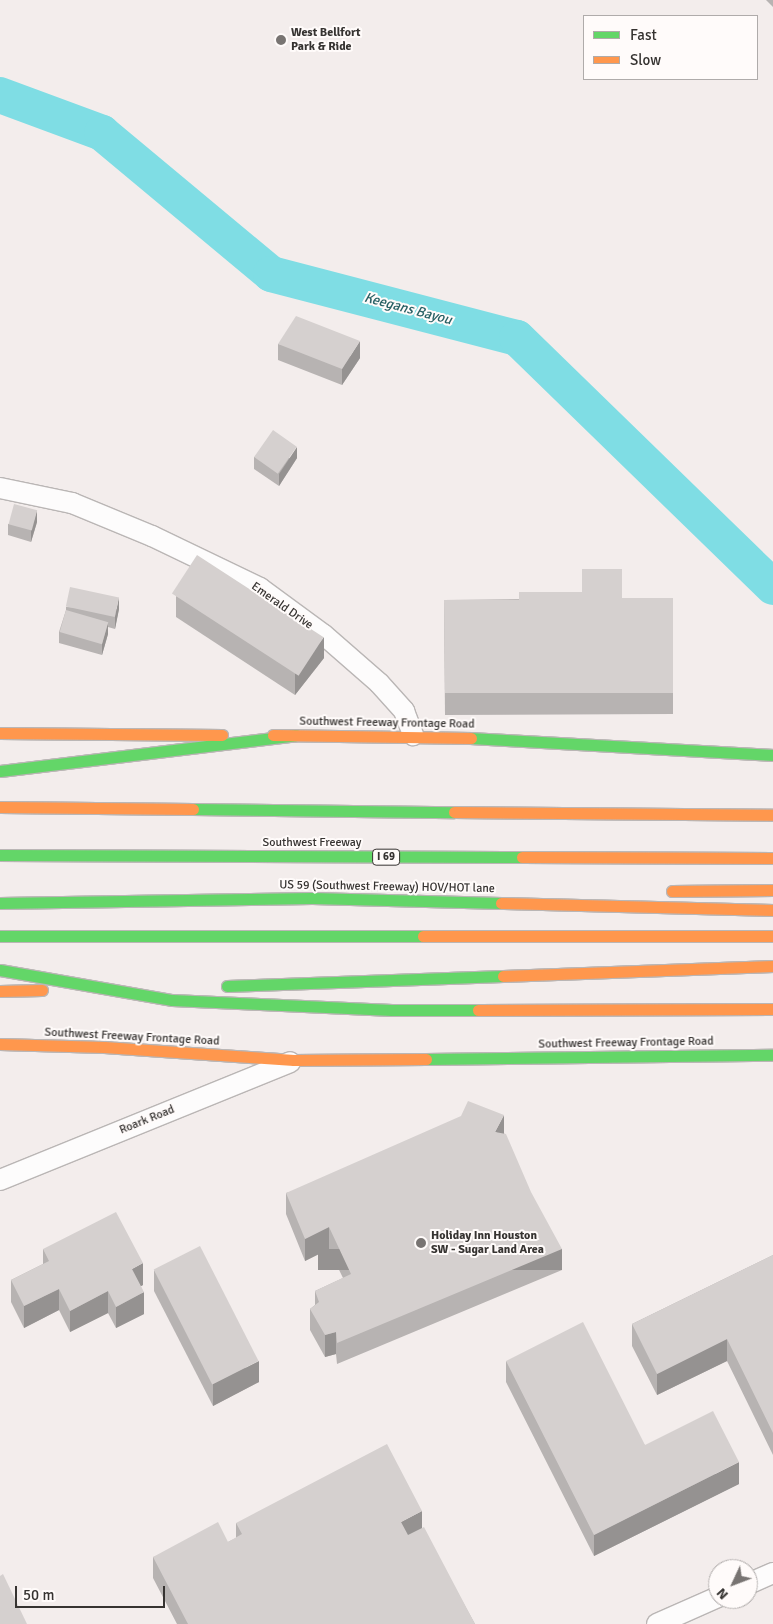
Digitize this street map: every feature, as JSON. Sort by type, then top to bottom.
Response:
[{"type":"main road","name":"Southwest Freeway Frontage Road","points":[[0,734],[414,735],[773,755]]},
{"type":"main road","points":[[0,771],[296,735]]},
{"type":"main road","points":[[0,807],[773,816]]},
{"type":"main road","name":"Southwest Freeway","points":[[0,856],[773,858]]},
{"type":"main road","points":[[662,892],[773,890]]},
{"type":"main road","points":[[461,901],[585,892]]},
{"type":"main road","name":"US 59 (Southwest Freeway) HOV/HOT lane","points":[[0,904],[312,898],[773,910]]},
{"type":"main road","points":[[0,936],[773,936]]},
{"type":"main road","points":[[214,986],[773,966]]},
{"type":"main road","points":[[0,970],[64,983],[181,1000],[392,1010],[773,1009]]},
{"type":"main road","points":[[0,991],[174,987]]},
{"type":"main road","name":"Southwest Freeway Frontage Road","points":[[0,1044],[104,1046],[294,1060],[773,1055]]},
{"type":"street","name":"Emerald Drive","points":[[0,488],[72,503],[152,536],[260,588],[324,635],[379,684],[404,712],[414,735]]},
{"type":"street","name":"Roark Road","points":[[0,1180],[294,1060]]},
{"type":"street","points":[[758,1580],[773,1573]]},
{"type":"street","points":[[657,1624],[708,1601]]},
{"type":"building","points":[[296,316],[360,341],[342,369],[278,344]]},
{"type":"building","points":[[273,430],[297,447],[278,474],[254,457]]},
{"type":"building","points":[[14,504],[37,510],[32,530],[9,524]]},
{"type":"building","points":[[197,555],[324,637],[299,676],[172,594]]},
{"type":"building","points":[[582,569],[622,569],[622,598],[673,598],[673,693],[445,693],[444,600],[519,600],[519,592],[582,592]]},
{"type":"building","points":[[70,587],[119,597],[115,617],[66,607]]},
{"type":"building","points":[[66,610],[108,622],[102,644],[60,632]]},
{"type":"building","name":"Holiday Inn Houston SW - Sugar Land Area","points":[[468,1101],[504,1115],[495,1132],[506,1134],[531,1192],[562,1249],[337,1343],[336,1332],[325,1335],[310,1309],[319,1302],[315,1291],[351,1274],[329,1227],[305,1239],[286,1193],[461,1116]]},
{"type":"building","points":[[116,1212],[143,1263],[132,1269],[144,1292],[116,1307],[108,1291],[70,1311],[59,1289],[24,1306],[11,1280],[49,1261],[43,1249]]},
{"type":"building","points":[[200,1246],[259,1361],[212,1385],[154,1270]]},
{"type":"building","points":[[773,1255],[773,1433],[727,1339],[657,1374],[632,1324]]},
{"type":"building","points":[[583,1322],[645,1445],[713,1411],[739,1462],[594,1535],[506,1361]]},
{"type":"building","points":[[387,1444],[422,1511],[401,1522],[408,1535],[424,1527],[475,1624],[188,1624],[153,1557],[218,1522],[228,1542],[242,1534],[236,1523]]},
{"type":"building","points":[[3,1574],[27,1624],[0,1624],[0,1576]]},
{"type":"waterway","name":"Keegans Bayou","points":[[0,95],[102,133],[271,274],[517,338],[773,587]]},
{"type":"traffic: fast","points":[[0,771],[296,735]]},
{"type":"traffic: fast","points":[[471,738],[773,755]]},
{"type":"traffic: fast","points":[[193,809],[454,812]]},
{"type":"traffic: fast","points":[[0,855],[522,857]]},
{"type":"traffic: fast","points":[[0,903],[312,898],[501,903]]},
{"type":"traffic: fast","points":[[0,936],[423,936]]},
{"type":"traffic: fast","points":[[0,970],[172,1000],[392,1010],[478,1010]]},
{"type":"traffic: fast","points":[[227,986],[503,976]]},
{"type":"traffic: fast","points":[[426,1059],[773,1055]]},
{"type":"traffic: slow","points":[[0,733],[222,735]]},
{"type":"traffic: slow","points":[[273,735],[471,738]]},
{"type":"traffic: slow","points":[[0,807],[193,809]]},
{"type":"traffic: slow","points":[[454,812],[773,815]]},
{"type":"traffic: slow","points":[[522,857],[773,858]]},
{"type":"traffic: slow","points":[[672,891],[773,890]]},
{"type":"traffic: slow","points":[[501,903],[773,910]]},
{"type":"traffic: slow","points":[[423,936],[773,936]]},
{"type":"traffic: slow","points":[[503,976],[773,966]]},
{"type":"traffic: slow","points":[[0,991],[42,990]]},
{"type":"traffic: slow","points":[[478,1010],[773,1009]]},
{"type":"traffic: slow","points":[[0,1044],[104,1047],[294,1060],[426,1059]]},
{"type":"place","name":"West Bellfort Park & Ride","points":[[281,40]]},
{"type":"place","name":"Holiday Inn Houston SW - Sugar Land Area","points":[[421,1243]]}]
